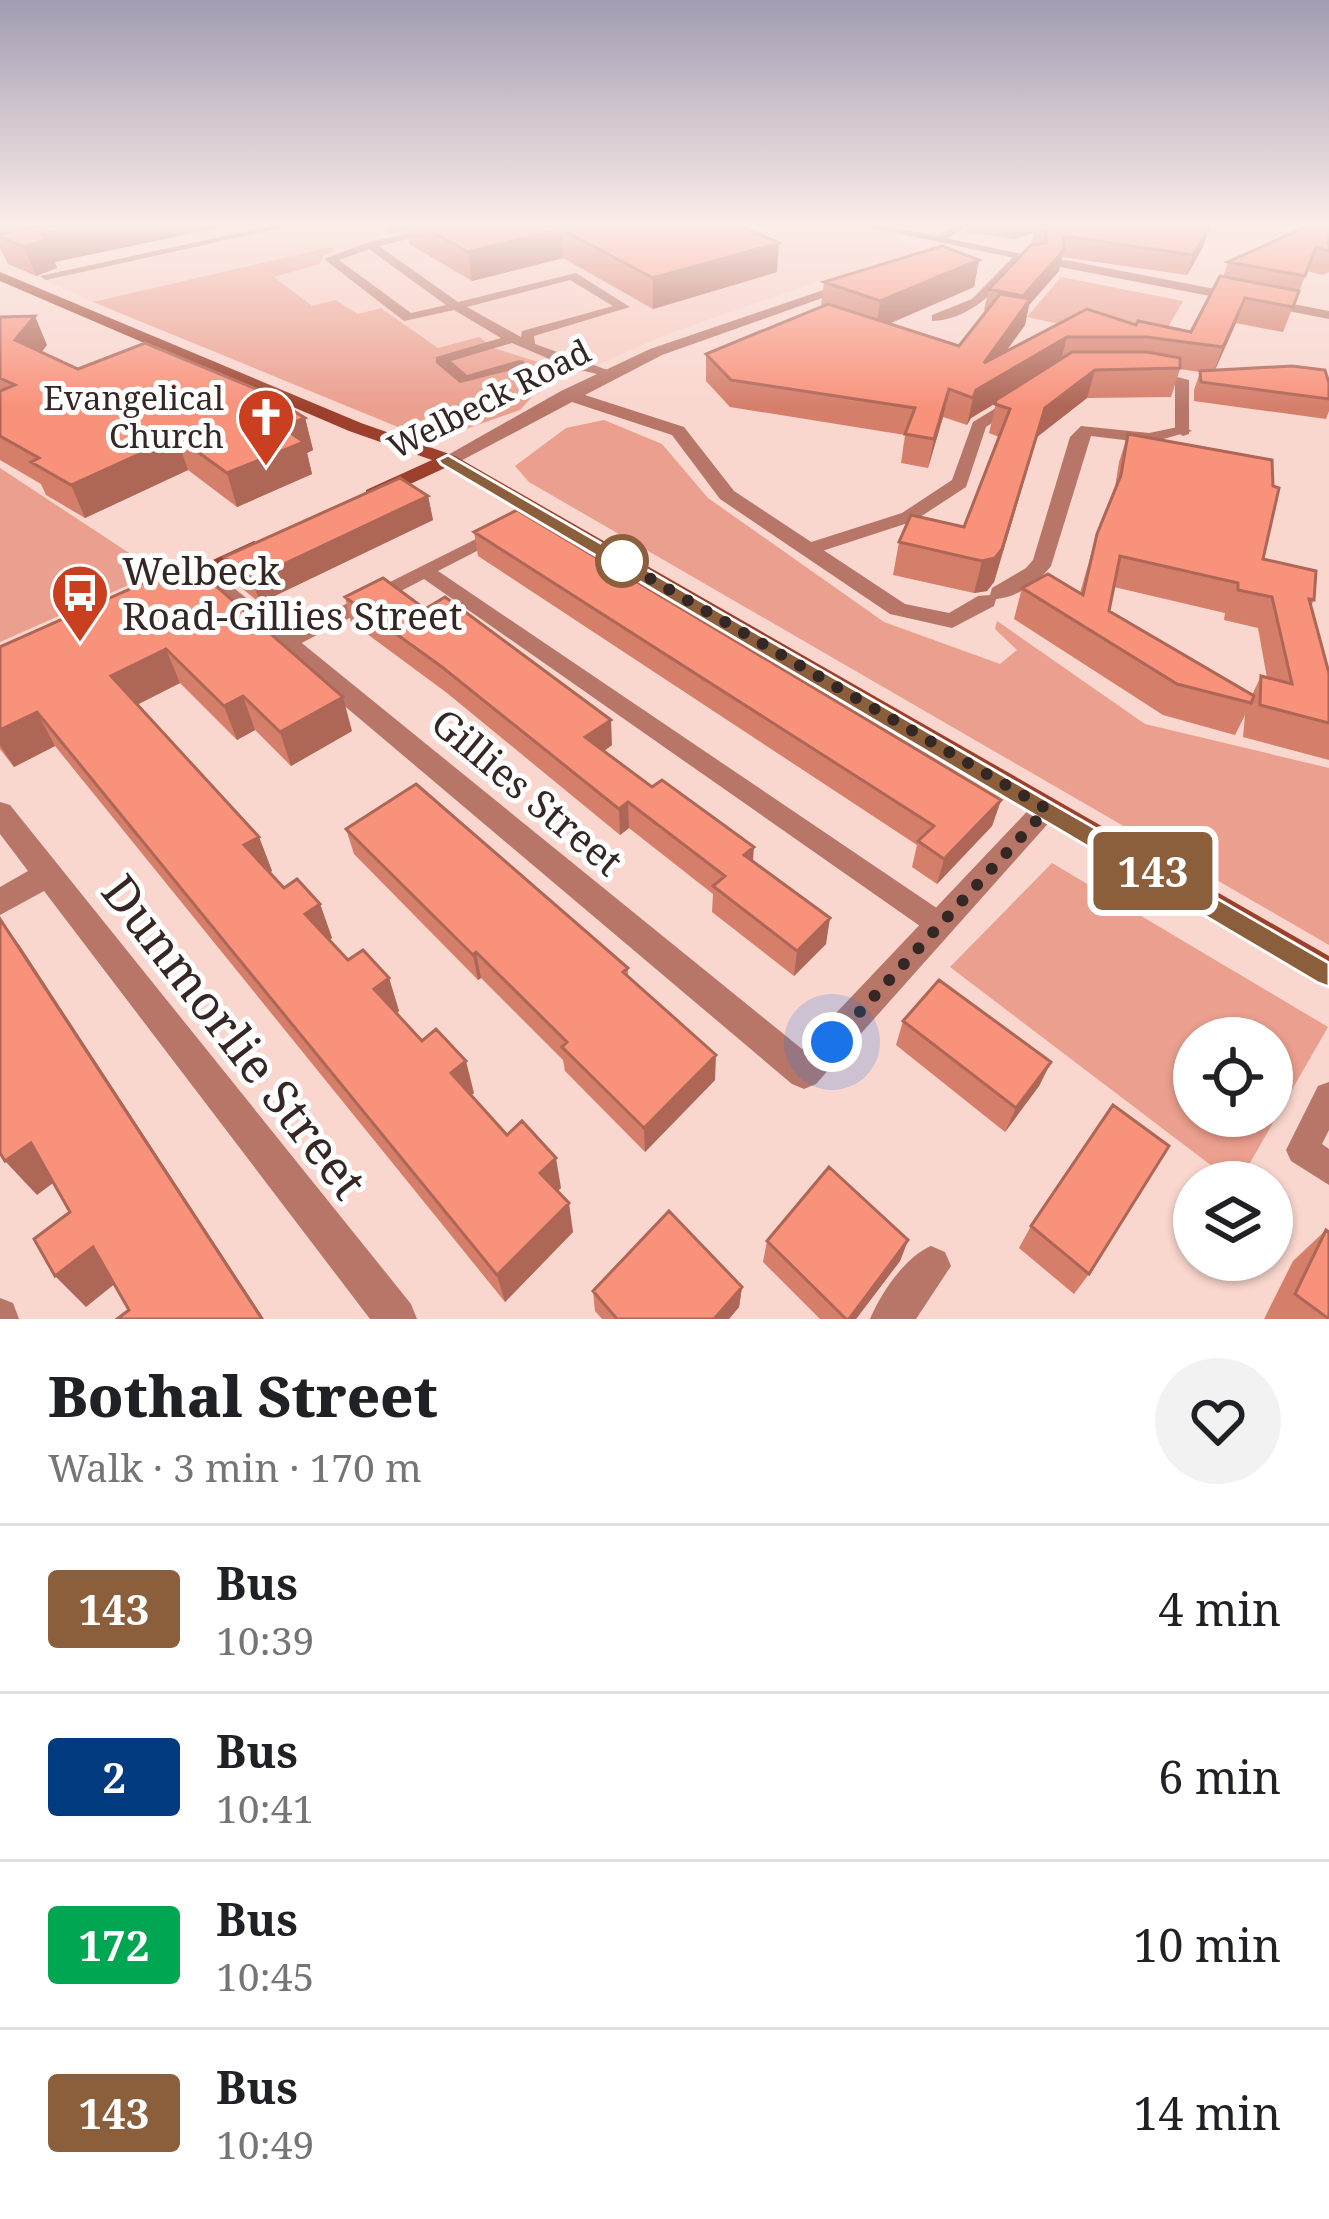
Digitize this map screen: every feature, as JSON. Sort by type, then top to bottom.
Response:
[{"type":"main road","points":[[20,285],[355,427],[448,460],[1329,973]]},
{"type":"main road","name":"Welbeck Road","points":[[344,507],[448,460]]},
{"type":"main road","points":[[160,590],[282,535]]},
{"type":"street","name":"Welbeck Road","points":[[448,460],[656,352],[855,285]]},
{"type":"street","points":[[1171,285],[1329,315]]},
{"type":"street","points":[[566,395],[678,431],[728,495],[898,609],[926,619],[952,621],[1034,573],[1043,561],[1079,437],[1087,430],[1149,437],[1183,431]]},
{"type":"street","name":"Gillies Street","points":[[200,572],[804,1072],[940,926]]},
{"type":"street","points":[[940,926],[1047,809]]},
{"type":"street","name":"Dunmorlie Street","points":[[0,813],[396,1319]]},
{"type":"street","points":[[0,902],[46,875]]},
{"type":"street","points":[[891,1319],[931,1266]]},
{"type":"lane","points":[[364,285],[409,318],[538,285]]},
{"type":"lane","points":[[424,285],[509,340],[608,375]]},
{"type":"lane","points":[[530,348],[527,334],[624,307],[586,285]]},
{"type":"lane","points":[[937,318],[976,302],[993,285]]},
{"type":"lane","points":[[509,340],[440,360],[465,380],[519,364]]},
{"type":"lane","points":[[1138,371],[1191,380],[1183,431]]},
{"type":"lane","points":[[809,550],[908,517],[960,483],[979,425],[1028,393]]},
{"type":"lane","points":[[286,643],[537,513]]},
{"type":"lane","points":[[424,571],[940,926]]},
{"type":"lane","points":[[1329,1097],[1302,1150],[1329,1169]]},
{"type":"shaded area","points":[[54,285],[168,285],[93,302]]},
{"type":"shaded area","points":[[168,285],[284,285],[312,306],[335,300],[358,314],[381,308],[438,348],[479,337],[494,348],[558,368],[520,410],[457,432],[415,434],[93,302]]},
{"type":"shaded area","points":[[283,285],[809,285],[665,335],[579,373],[494,348],[439,348],[381,308],[358,314],[335,301],[312,306]]},
{"type":"shaded area","points":[[1055,285],[1099,285],[1183,301],[1158,345],[1027,317]]},
{"type":"shaded area","points":[[604,420],[662,444],[708,498],[884,622],[1000,664],[1017,650],[995,629],[997,621],[1145,724],[1329,768],[1329,945],[529,482],[515,466],[566,428]]},
{"type":"shaded area","points":[[0,468],[158,572],[0,642]]},
{"type":"shaded area","points":[[1052,863],[1328,1027],[1293,1088],[1293,1017],[1173,1017],[1173,1136],[950,967]]},
{"type":"shaded area","points":[[1174,1137],[1265,1137],[1251,1161],[1205,1161]]},
{"type":"building","points":[[832,285],[920,285],[880,301]]},
{"type":"building","points":[[993,285],[1033,285],[1023,296],[989,289]]},
{"type":"building","points":[[1216,285],[1265,285],[1299,291],[1293,307],[1245,298],[1223,347],[1147,337],[1067,337],[976,390],[973,398],[949,389],[934,439],[905,434],[915,408],[731,380],[706,354],[828,304],[959,346],[1000,294],[1030,299],[984,363],[1087,309],[1136,325],[1138,321],[1191,332]]},
{"type":"building","points":[[35,316],[15,340],[78,369],[145,343],[261,391],[305,418],[282,427],[304,442],[227,473],[177,437],[71,485],[31,462],[39,458],[0,436],[0,391],[15,385],[0,378],[0,317]]},
{"type":"building","points":[[1072,352],[1147,352],[1180,358],[1180,368],[1095,370],[1045,408],[1002,549],[995,558],[982,561],[899,542],[911,515],[964,527],[1010,409],[995,404],[996,400]]},
{"type":"building","points":[[1292,366],[1325,370],[1329,399],[1201,382],[1200,371]]},
{"type":"building","points":[[1128,434],[1272,460],[1273,486],[1279,488],[1263,559],[1316,571],[1314,600],[1309,599],[1329,673],[1329,723],[1260,705],[1261,676],[1292,684],[1272,597],[1238,590],[1238,583],[1120,556],[1109,611],[1254,696],[1251,703],[1177,684],[1022,588],[1048,574],[1083,595],[1097,534],[1121,475]]},
{"type":"building","points":[[400,478],[428,496],[252,579],[224,557]]},
{"type":"building","points":[[517,510],[1001,800],[944,859],[918,841],[934,826],[474,532]]},
{"type":"building","points":[[193,561],[343,697],[280,732],[243,696],[224,706],[166,649],[111,676],[259,837],[244,845],[284,888],[297,879],[320,904],[305,914],[348,960],[363,950],[389,978],[374,989],[422,1041],[436,1029],[466,1061],[451,1073],[507,1135],[522,1121],[556,1158],[540,1173],[569,1203],[497,1275],[37,712],[0,730],[0,647]]},
{"type":"building","points":[[383,578],[425,609],[445,597],[611,720],[585,737],[652,787],[662,780],[754,847],[744,855],[830,918],[797,951],[713,886],[725,876],[628,802],[619,809],[442,667],[345,597]]},
{"type":"building","points":[[416,784],[628,968],[623,972],[716,1055],[644,1128],[562,1047],[567,1042],[346,829]]},
{"type":"building","points":[[0,919],[262,1319],[117,1319],[129,1310],[93,1247],[55,1276],[34,1239],[70,1212],[31,1143],[5,1161],[0,1153]]},
{"type":"building","points":[[939,980],[1051,1062],[1016,1108],[903,1021]]},
{"type":"building","points":[[1113,1105],[1169,1146],[1089,1274],[1031,1226]]},
{"type":"building","points":[[829,1167],[908,1240],[849,1319],[767,1241]]},
{"type":"building","points":[[669,1211],[742,1287],[714,1319],[617,1319],[593,1291]]},
{"type":"building","points":[[1326,1230],[1329,1232],[1329,1319],[1295,1294]]},
{"type":"bus line","name":"143","points":[[448,460],[1329,973]]},
{"type":"place","name":"Evangelical Church","points":[[266,468]]},
{"type":"place","name":"Welbeck Road-Gillies Street","points":[[80,644]]},
{"type":"route","points":[[622,561],[608,554],[1047,809],[832,1042]]}]
